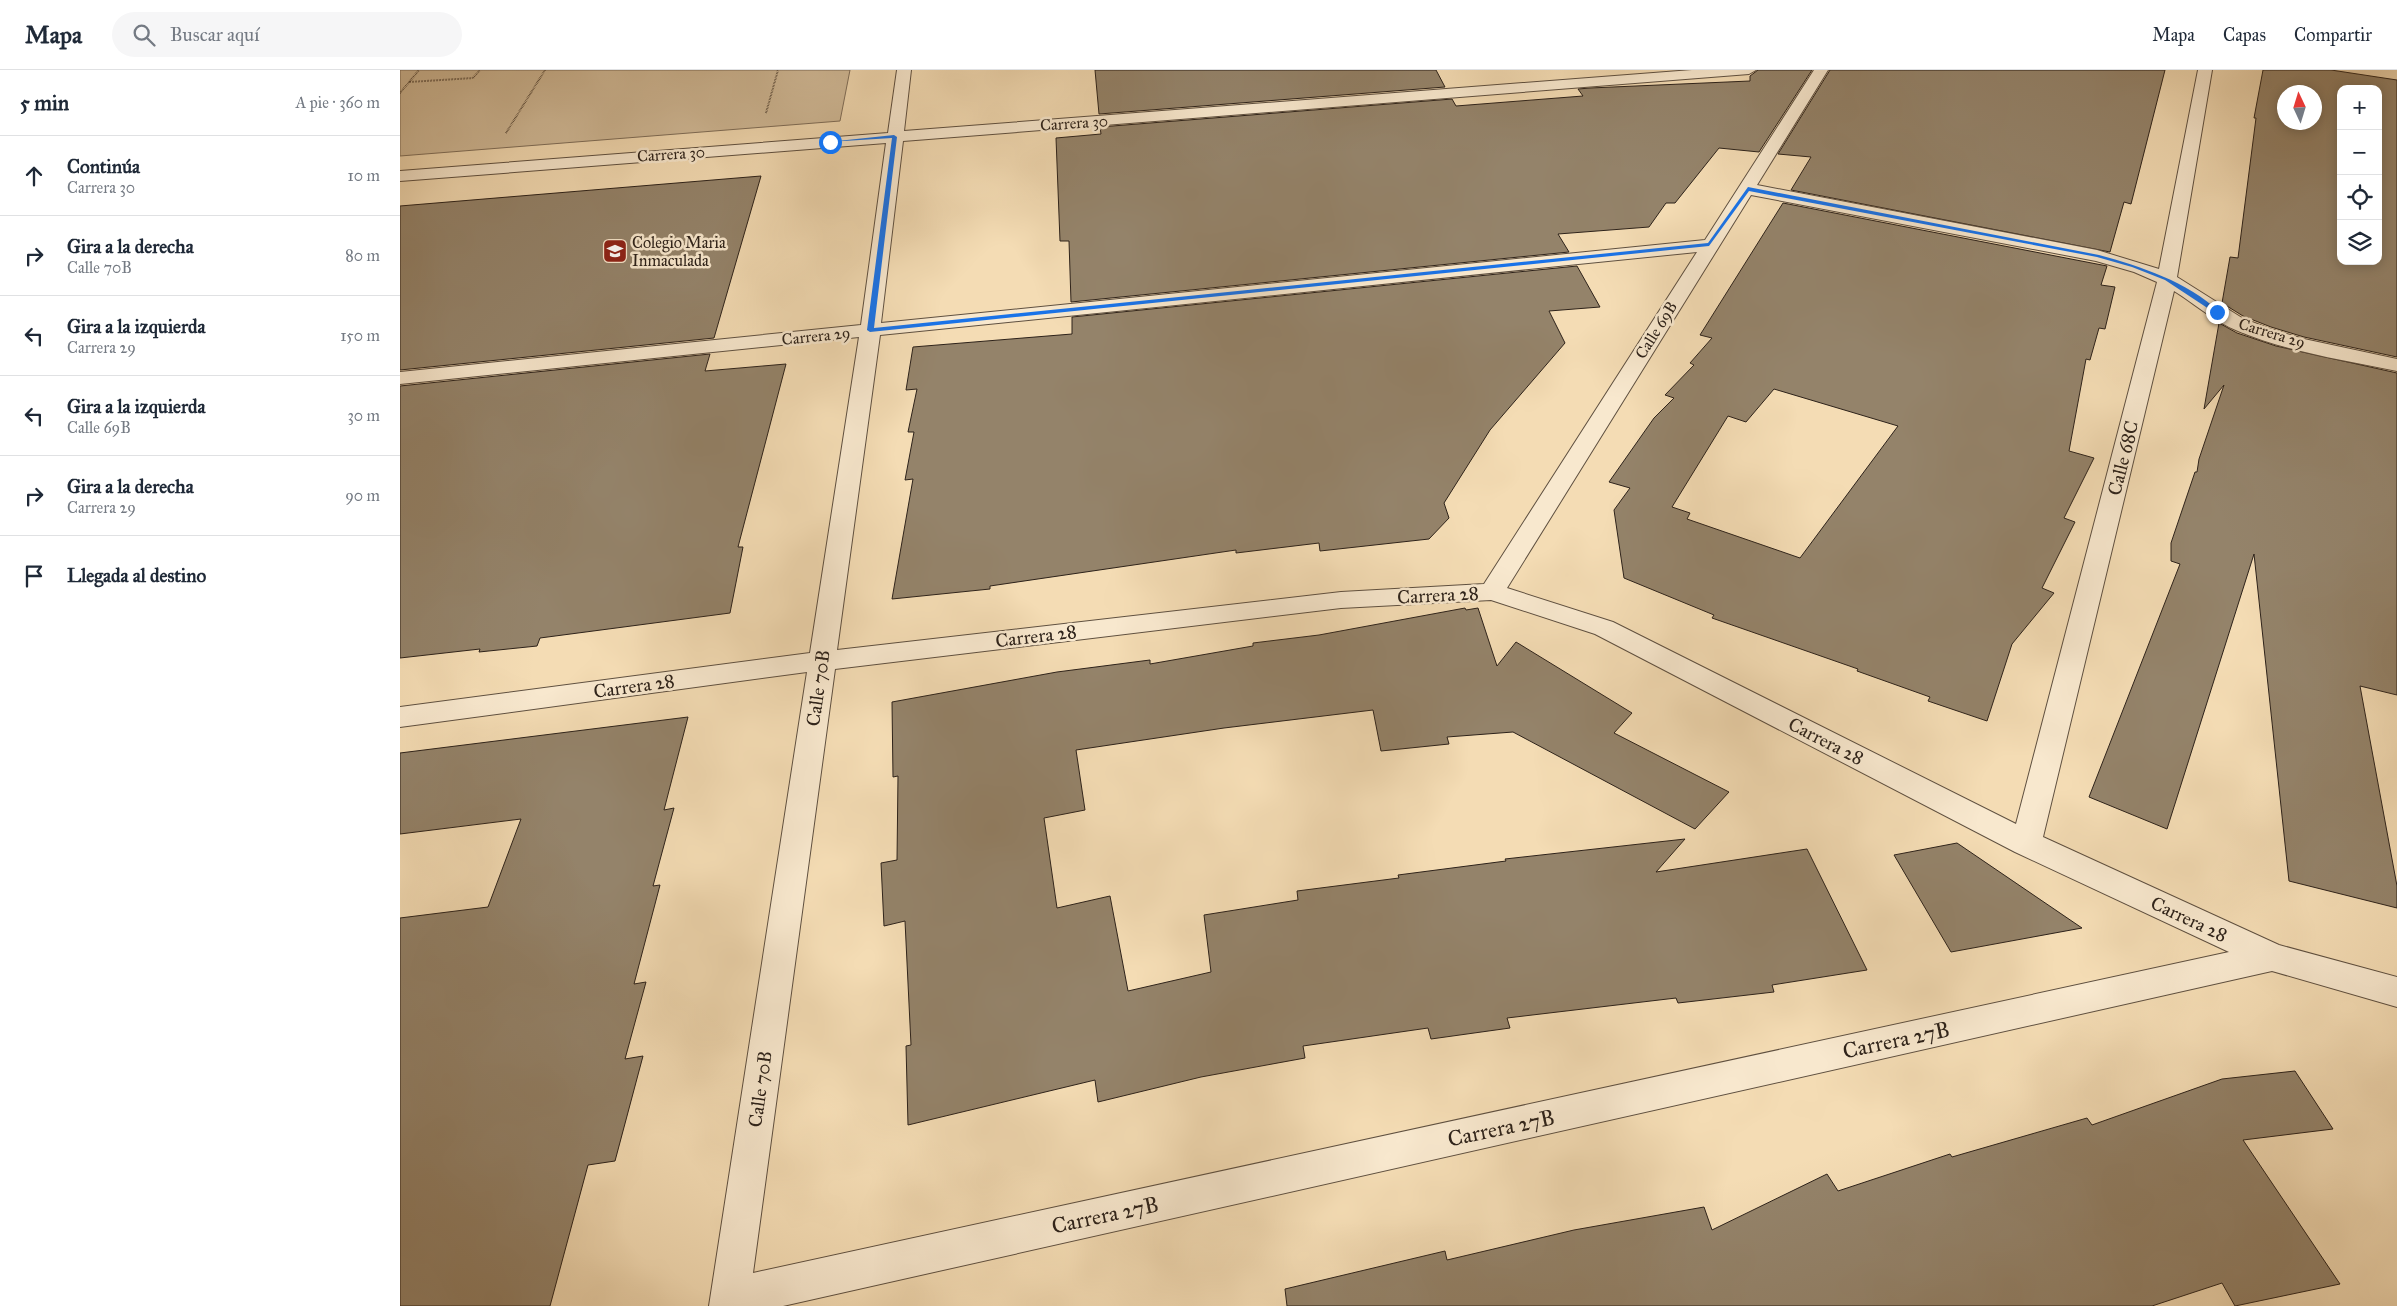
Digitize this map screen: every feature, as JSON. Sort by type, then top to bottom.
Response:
[{"type":"street","name":"Calle 70B","points":[[729,1302],[870,330],[904,70]]},
{"type":"street","name":"Carrera 30","points":[[400,176],[1749,70]]},
{"type":"street","name":"Calle 69B","points":[[1492,592],[1709,245],[1748,189],[1821,70]]},
{"type":"street","name":"Calle 68C","points":[[2026,843],[2167,279],[2205,70]]},
{"type":"street","name":"Carrera 29","points":[[1748,189],[2097,256],[2134,266],[2167,279],[2217,312],[2244,326],[2276,337],[2397,366]]},
{"type":"street","name":"Carrera 29","points":[[400,378],[1709,245]]},
{"type":"street","name":"Carrera 28","points":[[400,718],[822,662],[1341,600],[1492,592],[1604,628],[2026,843],[2272,957],[2397,992]]},
{"type":"street","name":"Carrera 27B","points":[[729,1302],[2272,957]]},
{"type":"path","points":[[400,93],[419,70]]},
{"type":"path","points":[[409,82],[473,78],[480,70]]},
{"type":"path","points":[[504,135],[545,70]]},
{"type":"path","points":[[766,114],[778,70]]},
{"type":"shaded area","points":[[400,70],[850,70],[840,121],[400,156]]},
{"type":"building","points":[[1095,70],[1436,70],[1445,87],[1099,114]]},
{"type":"building","points":[[1758,70],[1812,70],[1759,152],[1719,148],[1675,203],[1666,203],[1649,227],[1558,234],[1569,252],[1071,302],[1069,241],[1060,241],[1056,138],[1101,134],[1100,127],[1452,99],[1456,106],[1583,96],[1578,89],[1590,88],[1750,81],[1750,76]]},
{"type":"building","points":[[1830,70],[2165,70],[2131,204],[2124,202],[2110,252],[1791,190],[1811,157],[1778,154]]},
{"type":"building","points":[[2263,70],[2331,70],[2397,80],[2397,357],[2304,337],[2271,327],[2243,316],[2222,303],[2230,257],[2238,258],[2256,118],[2254,118]]},
{"type":"building","name":"Colegio Maria Inmaculada","points":[[761,176],[714,338],[400,370],[400,206]]},
{"type":"building","points":[[1783,203],[2107,266],[2101,285],[2115,287],[2105,329],[2099,328],[2090,360],[2086,359],[2069,451],[2094,458],[2064,518],[2075,522],[2042,588],[2054,593],[2012,644],[1987,721],[1928,701],[1930,697],[1857,671],[1858,669],[1712,618],[1714,615],[1624,578],[1614,510],[1630,488],[1609,482],[1654,418],[1674,398],[1665,395],[1694,365],[1690,363],[1712,338],[1700,335]],"holes":[[[1774,389],[1898,426],[1800,558],[1687,519],[1690,513],[1672,507],[1728,416],[1746,422]]]},
{"type":"building","points":[[1577,266],[1600,307],[1549,311],[1565,343],[1490,430],[1444,503],[1449,518],[1429,539],[1320,551],[1319,543],[1236,553],[1236,550],[990,586],[990,589],[892,599],[913,479],[905,480],[914,432],[908,432],[917,389],[906,390],[913,347],[1072,334],[1072,317]]},
{"type":"building","points":[[2219,323],[2237,333],[2276,346],[2397,373],[2397,695],[2360,686],[2397,886],[2397,908],[2289,881],[2254,554],[2167,829],[2089,797],[2180,564],[2171,561],[2171,543],[2195,472],[2197,472],[2199,459],[2224,385],[2204,409]]},
{"type":"building","points":[[710,354],[705,371],[786,364],[738,547],[743,547],[730,613],[540,638],[537,646],[479,652],[480,649],[400,658],[400,386]]},
{"type":"building","points":[[1465,608],[1466,610],[1478,608],[1497,666],[1516,642],[1632,713],[1614,733],[1729,792],[1695,829],[1513,732],[1447,737],[1449,744],[1381,751],[1373,710],[1224,728],[1076,750],[1085,810],[1044,818],[1057,908],[1110,896],[1128,991],[1211,972],[1204,915],[1298,900],[1297,891],[1399,878],[1398,875],[1506,861],[1505,859],[1685,839],[1656,872],[1807,849],[1867,970],[1772,985],[1774,992],[1678,1003],[1676,998],[1507,1018],[1510,1028],[1431,1039],[1428,1028],[1303,1046],[1305,1058],[1201,1077],[1098,1102],[1095,1080],[908,1125],[906,1046],[911,1045],[905,921],[884,926],[881,863],[897,860],[898,776],[893,777],[892,702],[1057,672],[1150,660],[1150,664],[1253,646],[1253,643],[1319,635]]},
{"type":"building","points":[[688,717],[664,810],[674,808],[653,886],[660,885],[634,984],[646,982],[625,1059],[643,1056],[615,1161],[588,1165],[550,1306],[400,1306],[400,918],[488,907],[521,819],[400,834],[400,753]]},
{"type":"building","points":[[1957,843],[2082,928],[1951,952],[1894,855]]},
{"type":"building","points":[[2295,1071],[2333,1129],[2243,1140],[2340,1284],[2235,1306],[2222,1283],[2152,1306],[1287,1306],[1285,1289],[1445,1251],[1447,1260],[1574,1230],[1704,1207],[1712,1230],[1827,1174],[1838,1191],[1950,1154],[1952,1157],[2087,1118],[2092,1125],[2222,1079]]},
{"type":"place","name":"Colegio Maria Inmaculada","points":[[615,251]]},
{"type":"route","points":[[830,142],[894,137],[870,330],[1709,245],[1748,189],[2097,256],[2134,266],[2167,279],[2217,312]]}]
